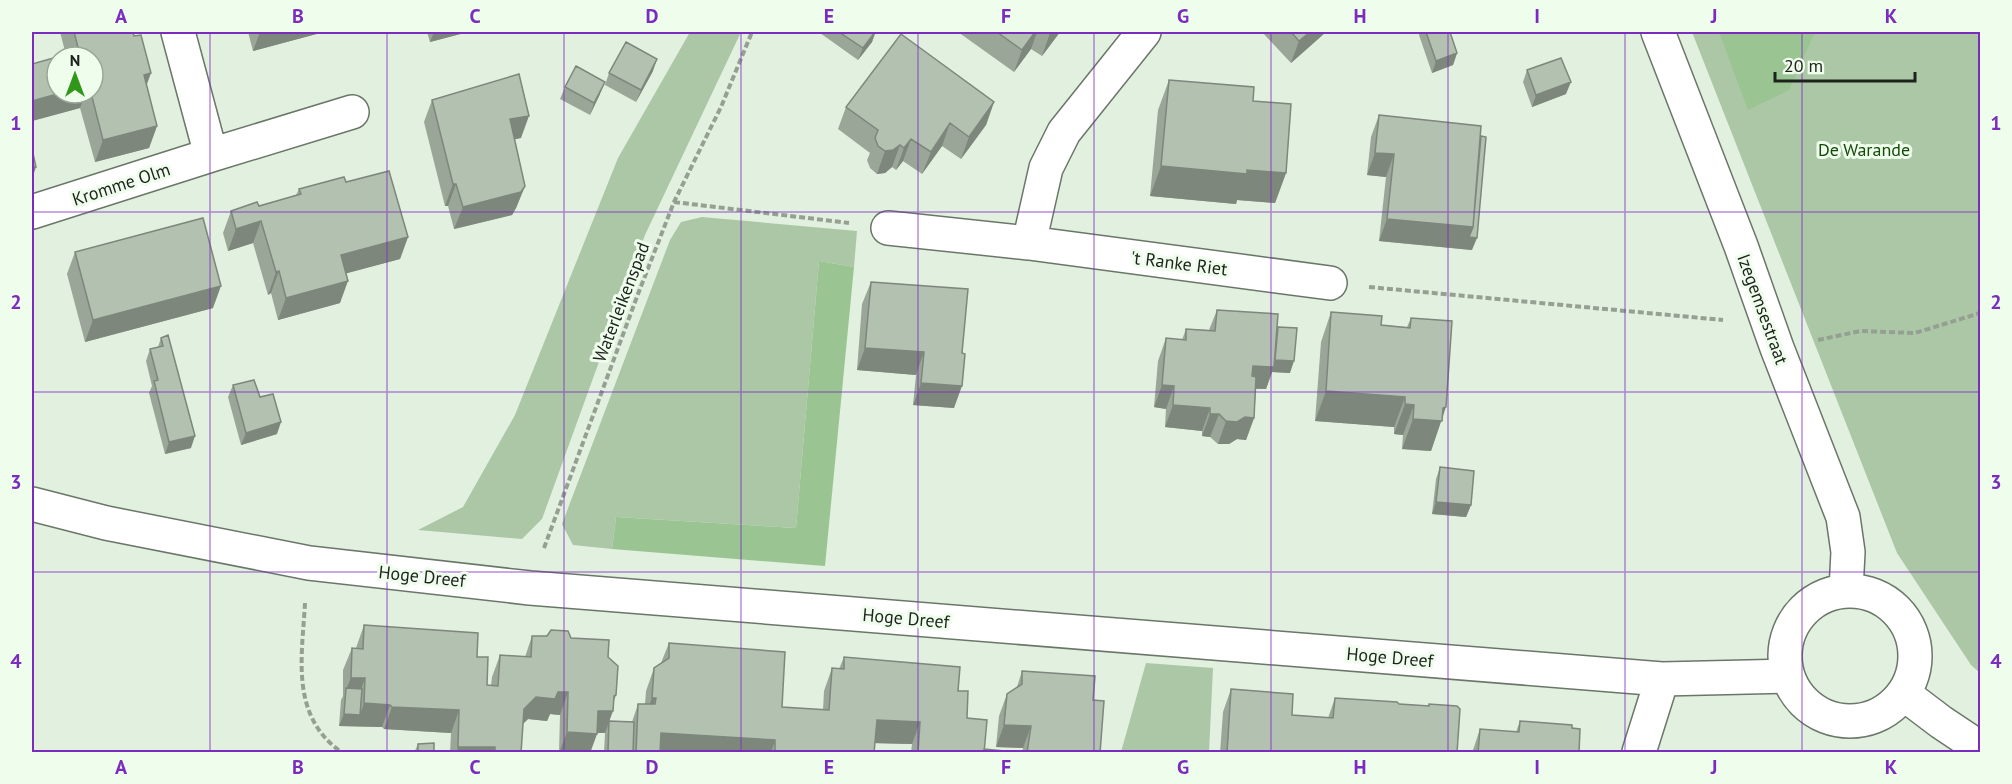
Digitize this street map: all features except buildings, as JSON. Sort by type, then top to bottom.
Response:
[{"type":"street","points":[[178,32],[211,155]]},
{"type":"street","points":[[1029,243],[1046,168],[1064,132],[1143,32]]},
{"type":"street","name":"Izegemsestraat","points":[[1658,32],[1741,246],[1772,336],[1844,517],[1848,552],[1846,590]]},
{"type":"street","name":"Kromme Olm","points":[[32,212],[352,112]]},
{"type":"street","name":"'t Ranke Riet","points":[[888,228],[1029,243],[1330,283]]},
{"type":"street","name":"Hoge Dreef","points":[[32,504],[106,523],[309,563],[530,588],[1662,679],[1786,676]]},
{"type":"street","points":[[1846,590],[1875,595],[1895,608],[1908,624],[1916,646],[1915,668],[1904,694],[1887,711],[1877,716],[1866,720],[1843,722],[1814,712],[1797,696],[1786,676],[1784,651],[1790,628],[1803,610],[1822,597],[1846,590]]},
{"type":"street","points":[[1639,753],[1662,679]]},
{"type":"street","points":[[1904,694],[1980,748]]},
{"type":"path","name":"Waterleikenspad","points":[[530,588],[674,202],[721,107],[752,32]]},
{"type":"path","points":[[674,202],[888,228]]},
{"type":"path","points":[[1330,283],[1772,336],[1860,331],[1915,333],[1980,313]]},
{"type":"path","points":[[309,563],[303,652],[304,697],[309,716],[319,731],[341,753]]},
{"type":"green space","points":[[690,32],[741,32],[645,235],[542,519],[522,539],[418,530],[463,507],[515,415],[618,158]]},
{"type":"green space","name":"De Warande","points":[[1692,32],[1980,32],[1980,673],[1971,665],[1897,553]]},
{"type":"green space","points":[[1719,32],[1815,32],[1789,90],[1748,110]]},
{"type":"green space","points":[[702,217],[857,231],[854,267],[819,261],[796,528],[616,517],[612,549],[573,545],[562,524],[670,240],[681,222]]},
{"type":"green space","points":[[819,261],[854,267],[825,566],[612,549],[616,517],[796,528]]},
{"type":"green space","points":[[1146,663],[1213,668],[1209,752],[1121,752]]}]
